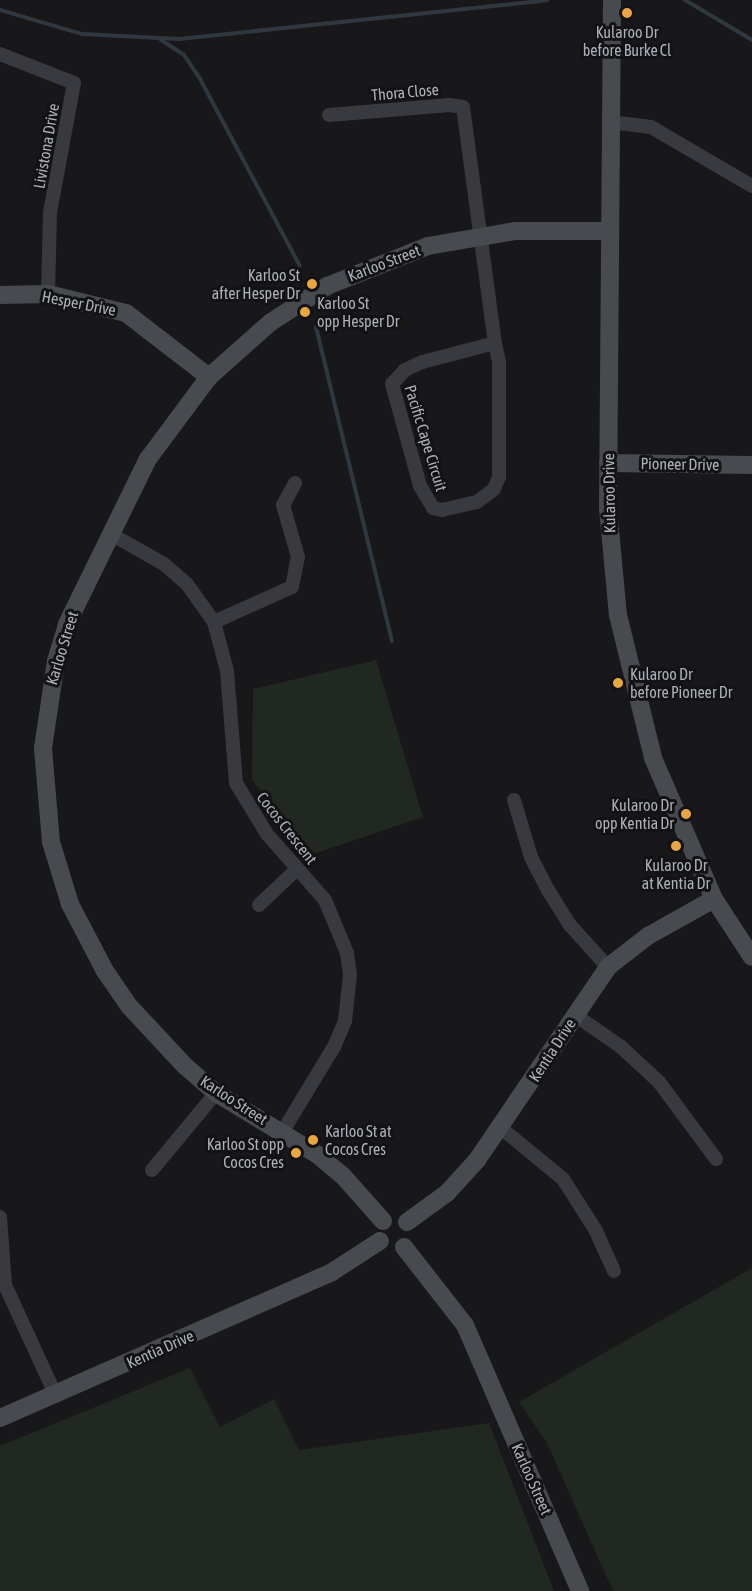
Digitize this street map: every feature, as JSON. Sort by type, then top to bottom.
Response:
[{"type":"street","name":"Kularoo Drive","points":[[612,0],[608,463],[610,553],[632,684],[653,758],[714,899],[752,957]]},
{"type":"street","name":"Livistona Drive","points":[[0,54],[74,83],[50,213],[48,294]]},
{"type":"street","name":"Thora Close","points":[[329,115],[450,105],[463,107],[483,234]]},
{"type":"street","points":[[611,122],[658,130],[752,186]]},
{"type":"street","name":"Karloo Street","points":[[383,1221],[344,1176],[283,1131],[216,1093],[156,1036],[105,971],[70,904],[51,842],[43,748],[47,702],[67,624],[147,459],[209,376],[271,322],[327,286],[391,258],[483,234],[541,230],[610,231]]},
{"type":"street","name":"Pacific Cape Circuit","points":[[483,234],[499,362],[499,477],[494,489],[477,502],[442,510],[433,508],[420,486],[392,384],[405,370],[422,362],[495,343]]},
{"type":"street","name":"Hesper Drive","points":[[0,296],[48,294],[126,313],[209,376]]},
{"type":"street","name":"Pioneer Drive","points":[[608,463],[752,465]]},
{"type":"street","points":[[214,622],[292,587],[297,556],[283,505],[295,483]]},
{"type":"street","name":"Cocos Crescent","points":[[111,534],[164,564],[187,584],[214,622],[227,670],[236,783],[251,813],[325,900],[340,928],[348,964],[349,1000],[335,1045],[283,1131]]},
{"type":"street","points":[[514,800],[531,857],[548,890],[569,924],[608,967]]},
{"type":"street","points":[[259,905],[297,869]]},
{"type":"street","name":"Kentia Drive","points":[[407,1222],[447,1194],[501,1128],[608,967],[648,936],[714,899]]},
{"type":"street","points":[[575,1015],[620,1046],[659,1082],[716,1159]]},
{"type":"street","points":[[152,1170],[216,1093]]},
{"type":"street","points":[[501,1128],[563,1179],[595,1229],[614,1271]]},
{"type":"street","points":[[0,1217],[5,1285],[56,1396]]},
{"type":"street","points":[[395,1217],[407,1222],[411,1235],[405,1247],[391,1250],[380,1241],[378,1231],[383,1221],[395,1217]]},
{"type":"street","name":"Kentia Drive","points":[[0,1418],[56,1396],[332,1272],[380,1241]]},
{"type":"street","name":"Karloo Street","points":[[405,1247],[465,1326],[580,1591]]},
{"type":"shaded area","points":[[376,660],[423,817],[313,854],[252,780],[253,689]]},
{"type":"shaded area","points":[[752,1268],[752,1591],[613,1591],[547,1443],[519,1402]]},
{"type":"shaded area","points":[[190,1368],[220,1427],[274,1399],[299,1450],[489,1423],[554,1591],[0,1591],[0,1446]]},
{"type":"waterway","points":[[0,10],[82,34],[179,39],[547,0]]},
{"type":"waterway","points":[[685,0],[752,40]]},
{"type":"waterway","points":[[161,40],[184,55],[199,77],[300,266]]},
{"type":"waterway","points":[[316,327],[392,641]]},
{"type":"place","name":"Kularoo Dr before Burke Cl","points":[[627,13]]},
{"type":"place","name":"Karloo St after Hesper Dr","points":[[312,284]]},
{"type":"place","name":"Karloo St opp Hesper Dr","points":[[305,312]]},
{"type":"place","name":"Kularoo Dr before Pioneer Dr","points":[[618,683]]},
{"type":"place","name":"Kularoo Dr opp Kentia Dr","points":[[686,814]]},
{"type":"place","name":"Kularoo Dr at Kentia Dr","points":[[676,846]]},
{"type":"place","name":"Karloo St at Cocos Cres","points":[[313,1140]]},
{"type":"place","name":"Karloo St opp Cocos Cres","points":[[296,1153]]}]
